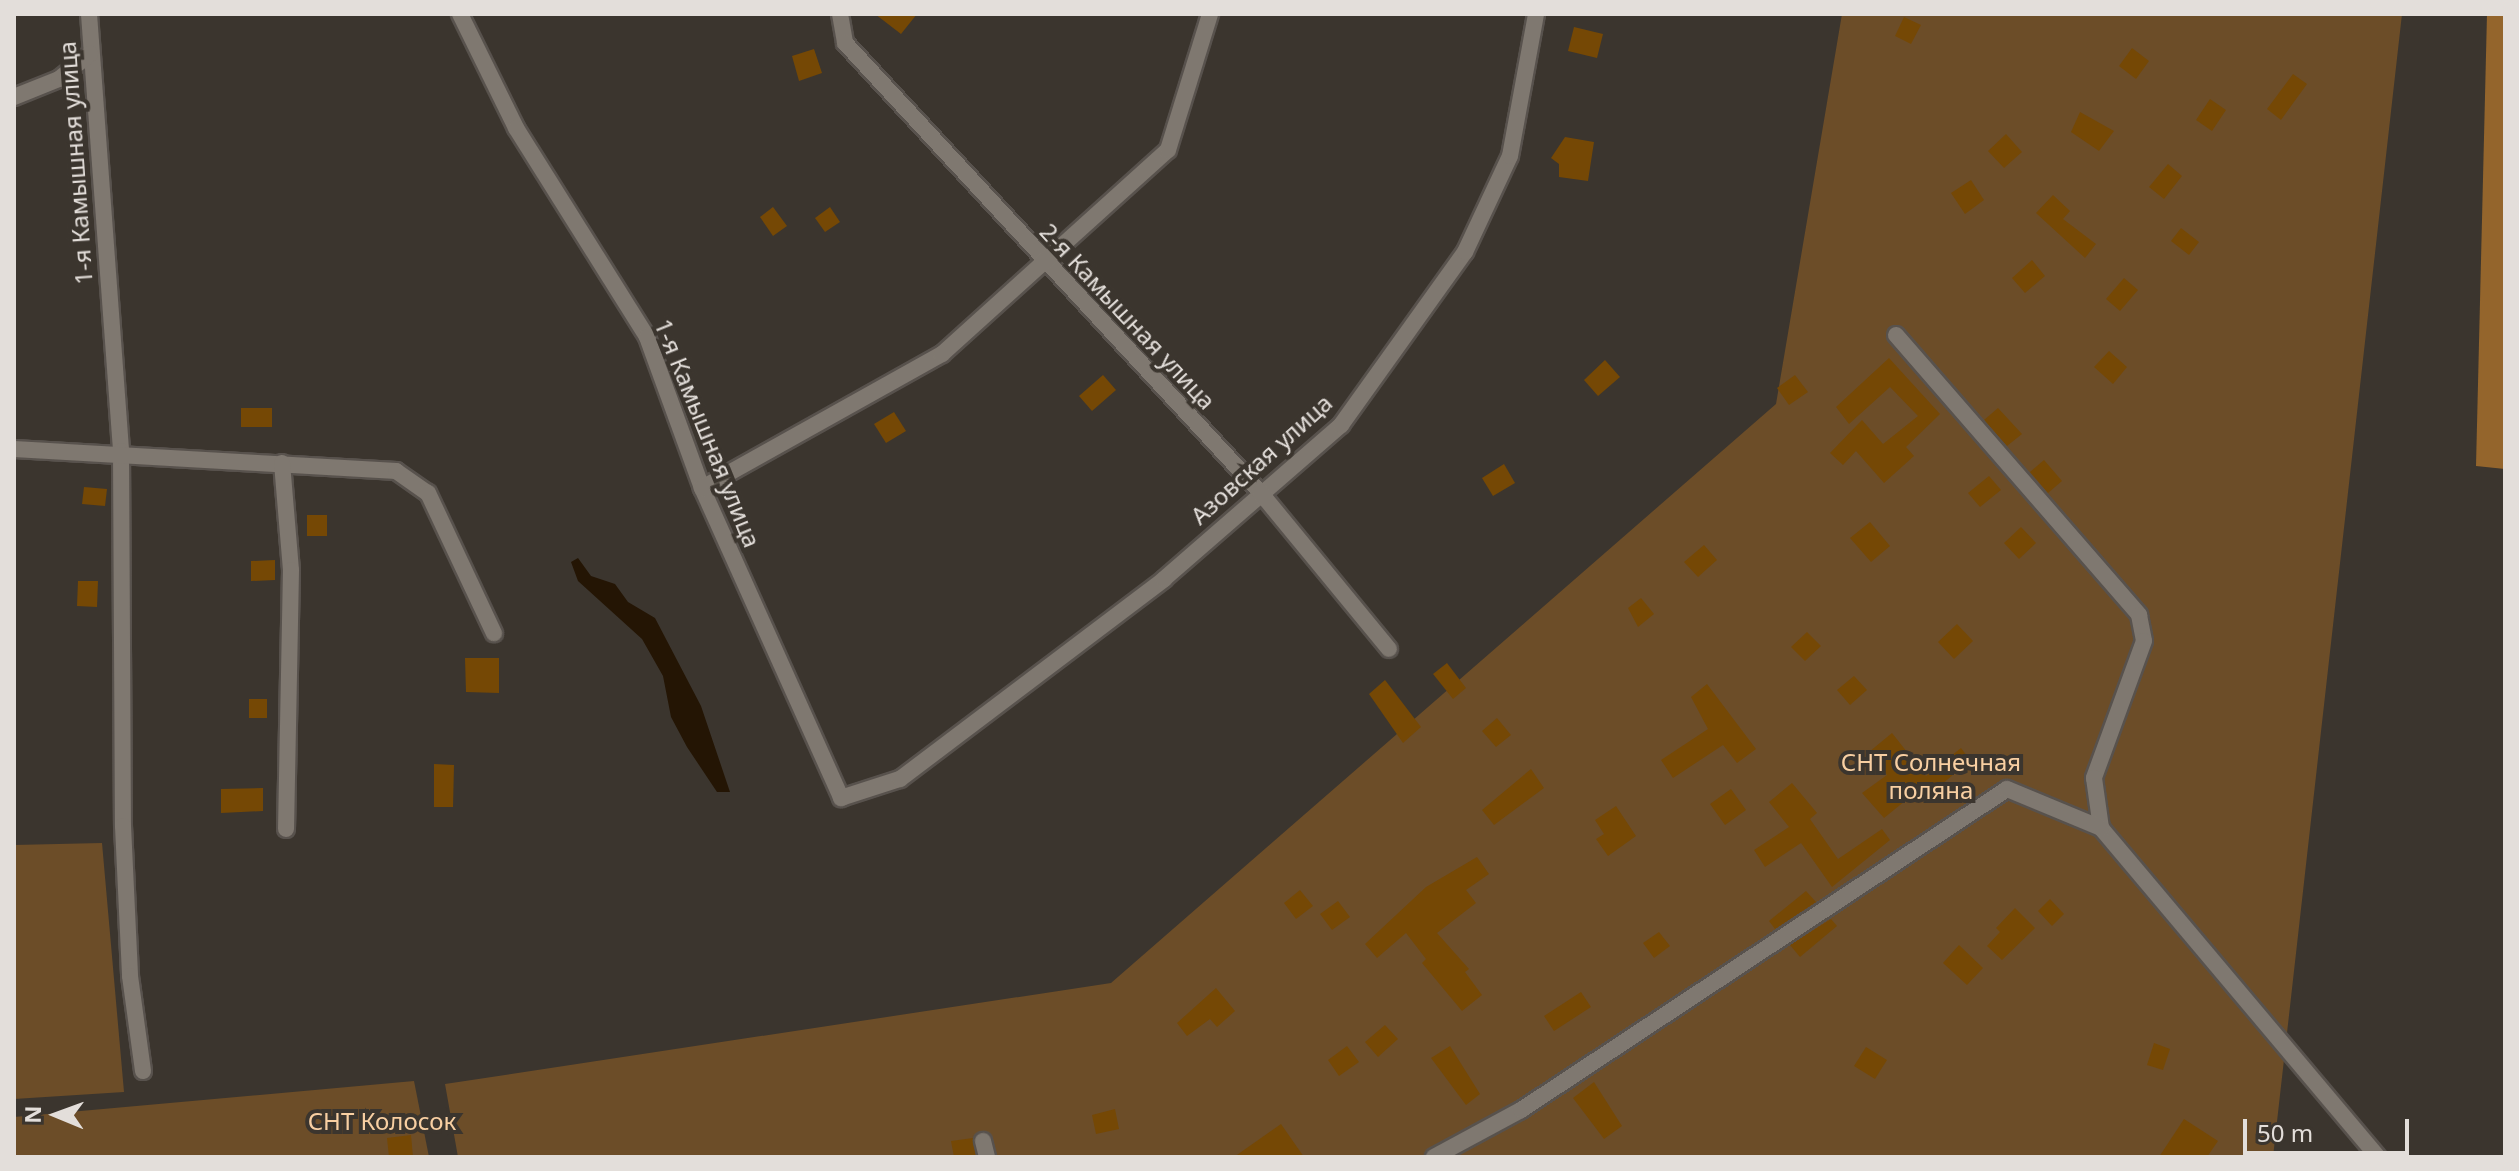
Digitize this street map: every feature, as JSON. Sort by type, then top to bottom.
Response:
[{"type":"street","name":"1-я Камышная улица","points":[[89,14],[121,451],[123,826],[130,976],[143,1071]]},
{"type":"street","name":"1-я Камышная улица","points":[[460,14],[516,128],[647,337],[702,488],[841,798]]},
{"type":"street","name":"2-я Камышная улица","points":[[840,14],[845,43],[1043,261],[1260,492],[1389,649]]},
{"type":"street","points":[[702,488],[942,354],[1168,150],[1210,14]]},
{"type":"street","name":"Азовская улица","points":[[841,798],[900,779],[1164,579],[1260,492],[1341,425],[1465,252],[1510,156],[1536,14]]},
{"type":"street","points":[[14,97],[59,79],[90,54]]},
{"type":"street","points":[[1896,335],[2139,615],[2144,641],[2094,778],[2101,828]]},
{"type":"street","points":[[14,449],[121,451],[396,471],[428,493],[494,633]]},
{"type":"street","points":[[282,463],[291,570],[286,829]]},
{"type":"street","points":[[1434,1157],[1521,1110],[2007,789],[2101,828],[2378,1157]]},
{"type":"green space","name":"СНТ Солнечная поляна","points":[[1842,14],[2402,14],[2273,1157],[458,1157],[445,1084],[1111,983],[1776,404]]},
{"type":"green space","points":[[102,843],[124,1092],[14,1099],[14,845]]},
{"type":"green space","name":"СНТ Колосок","points":[[414,1081],[429,1157],[14,1157],[14,1117]]},
{"type":"shaded area","points":[[2487,14],[2505,14],[2505,469],[2476,466]]},
{"type":"shaded area","points":[[578,558],[591,576],[615,584],[628,602],[655,618],[701,706],[730,792],[717,792],[687,747],[671,717],[663,676],[642,639],[578,581],[571,562]]},
{"type":"building","points":[[875,14],[917,14],[901,34]]},
{"type":"building","points":[[1904,17],[1921,25],[1911,44],[1895,36]]},
{"type":"building","points":[[1574,27],[1603,34],[1597,58],[1568,51]]},
{"type":"building","points":[[2132,48],[2149,61],[2136,79],[2119,66]]},
{"type":"building","points":[[814,49],[822,73],[799,81],[792,56]]},
{"type":"building","points":[[2293,74],[2307,84],[2281,120],[2267,109]]},
{"type":"building","points":[[2210,99],[2226,110],[2212,131],[2196,120]]},
{"type":"building","points":[[2080,112],[2114,131],[2099,151],[2071,132]]},
{"type":"building","points":[[2006,134],[2022,152],[2004,168],[1988,151]]},
{"type":"building","points":[[1565,137],[1594,142],[1588,181],[1559,177],[1559,164],[1551,158]]},
{"type":"building","points":[[2168,164],[2182,176],[2164,199],[2149,187]]},
{"type":"building","points":[[1971,180],[1984,200],[1965,214],[1951,193]]},
{"type":"building","points":[[2053,195],[2070,211],[2063,219],[2096,244],[2085,258],[2036,213]]},
{"type":"building","points":[[773,207],[787,226],[773,236],[760,217]]},
{"type":"building","points":[[830,207],[840,222],[825,232],[815,218]]},
{"type":"building","points":[[2181,228],[2199,242],[2189,255],[2171,241]]},
{"type":"building","points":[[2032,260],[2045,276],[2025,293],[2012,278]]},
{"type":"building","points":[[2124,278],[2138,290],[2120,311],[2106,299]]},
{"type":"building","points":[[2109,351],[2127,367],[2113,384],[2094,367]]},
{"type":"building","points":[[1889,358],[1940,414],[1906,447],[1914,456],[1884,483],[1856,451],[1843,465],[1830,453],[1862,420],[1883,444],[1918,416],[1890,387],[1849,424],[1836,407]]},
{"type":"building","points":[[1605,360],[1620,377],[1598,396],[1584,380]]},
{"type":"building","points":[[1103,375],[1116,390],[1092,411],[1079,396]]},
{"type":"building","points":[[1795,375],[1808,392],[1789,405],[1777,388]]},
{"type":"building","points":[[241,408],[272,408],[272,427],[241,427]]},
{"type":"building","points":[[1998,408],[2022,434],[2007,446],[1984,420]]},
{"type":"building","points":[[894,412],[906,431],[886,443],[874,424]]},
{"type":"building","points":[[2044,460],[2062,481],[2048,493],[2030,472]]},
{"type":"building","points":[[1504,464],[1515,483],[1493,496],[1482,478]]},
{"type":"building","points":[[1989,476],[2001,490],[1980,507],[1968,493]]},
{"type":"building","points":[[84,487],[107,489],[105,506],[82,504]]},
{"type":"building","points":[[307,515],[327,515],[327,536],[307,536]]},
{"type":"building","points":[[1870,522],[1890,546],[1871,562],[1850,538]]},
{"type":"building","points":[[2021,527],[2036,543],[2019,559],[2004,543]]},
{"type":"building","points":[[1704,545],[1717,560],[1698,577],[1684,562]]},
{"type":"building","points":[[275,560],[275,580],[251,581],[251,561]]},
{"type":"building","points":[[78,581],[98,581],[97,607],[77,606]]},
{"type":"building","points":[[1641,598],[1654,614],[1638,627],[1628,608]]},
{"type":"building","points":[[1957,624],[1973,641],[1954,659],[1938,642]]},
{"type":"building","points":[[1807,632],[1821,646],[1805,661],[1791,647]]},
{"type":"building","points":[[465,658],[499,658],[499,693],[466,692]]},
{"type":"building","points":[[1447,663],[1466,688],[1453,699],[1433,674]]},
{"type":"building","points":[[1854,676],[1867,690],[1850,705],[1837,690]]},
{"type":"building","points":[[1385,680],[1421,727],[1403,743],[1369,694]]},
{"type":"building","points":[[1707,684],[1756,749],[1737,763],[1723,745],[1673,778],[1661,760],[1708,729],[1691,697]]},
{"type":"building","points":[[249,699],[267,699],[267,718],[249,718]]},
{"type":"building","points":[[1497,718],[1511,735],[1496,747],[1482,731]]},
{"type":"building","points":[[1892,733],[1926,776],[1961,748],[1970,760],[1933,792],[1926,784],[1884,818],[1862,793],[1887,775],[1869,752]]},
{"type":"building","points":[[434,764],[454,765],[453,807],[434,807]]},
{"type":"building","points":[[1531,769],[1544,788],[1494,825],[1482,810]]},
{"type":"building","points":[[1792,783],[1817,813],[1810,819],[1838,859],[1882,829],[1890,840],[1832,887],[1801,843],[1765,867],[1754,850],[1789,827],[1769,802]]},
{"type":"building","points":[[263,788],[263,811],[221,813],[221,789]]},
{"type":"building","points":[[1731,789],[1746,810],[1725,825],[1710,804]]},
{"type":"building","points":[[1616,806],[1636,836],[1608,856],[1596,839],[1604,834],[1595,820]]},
{"type":"building","points":[[1477,857],[1489,874],[1466,890],[1476,903],[1437,933],[1469,969],[1465,972],[1482,995],[1462,1011],[1422,963],[1426,959],[1406,933],[1377,958],[1365,944],[1426,887]]},
{"type":"building","points":[[1300,890],[1313,906],[1296,919],[1284,903]]},
{"type":"building","points":[[1806,891],[1816,902],[1775,929],[1769,921]]},
{"type":"building","points":[[2050,899],[2064,914],[2052,926],[2038,911]]},
{"type":"building","points":[[1338,901],[1350,917],[1332,930],[1320,914]]},
{"type":"building","points":[[2015,908],[2035,928],[2002,960],[1987,946],[2000,932],[1996,928]]},
{"type":"building","points":[[1831,919],[1837,926],[1800,957],[1790,945]]},
{"type":"building","points":[[1659,932],[1670,946],[1654,958],[1643,943]]},
{"type":"building","points":[[1959,945],[1983,968],[1967,985],[1943,963]]},
{"type":"building","points":[[1216,988],[1235,1011],[1217,1027],[1210,1019],[1187,1036],[1177,1023]]},
{"type":"building","points":[[1581,992],[1591,1007],[1554,1031],[1544,1016]]},
{"type":"building","points":[[1385,1025],[1398,1039],[1378,1057],[1365,1042]]},
{"type":"building","points":[[2154,1043],[2170,1049],[2163,1070],[2147,1065]]},
{"type":"building","points":[[1347,1046],[1359,1062],[1339,1076],[1328,1060]]},
{"type":"building","points":[[1450,1046],[1480,1094],[1466,1105],[1431,1058]]},
{"type":"building","points":[[1866,1047],[1887,1060],[1875,1079],[1854,1066]]},
{"type":"building","points":[[1594,1082],[1622,1126],[1604,1139],[1573,1098]]},
{"type":"building","points":[[1115,1109],[1119,1129],[1096,1134],[1092,1115]]},
{"type":"building","points":[[2184,1119],[2218,1141],[2207,1157],[2159,1157]]},
{"type":"building","points":[[1281,1124],[1304,1157],[1234,1157],[1261,1138]]},
{"type":"building","points":[[411,1135],[413,1157],[389,1157],[387,1138]]},
{"type":"building","points":[[973,1138],[976,1157],[954,1157],[951,1141]]}]
